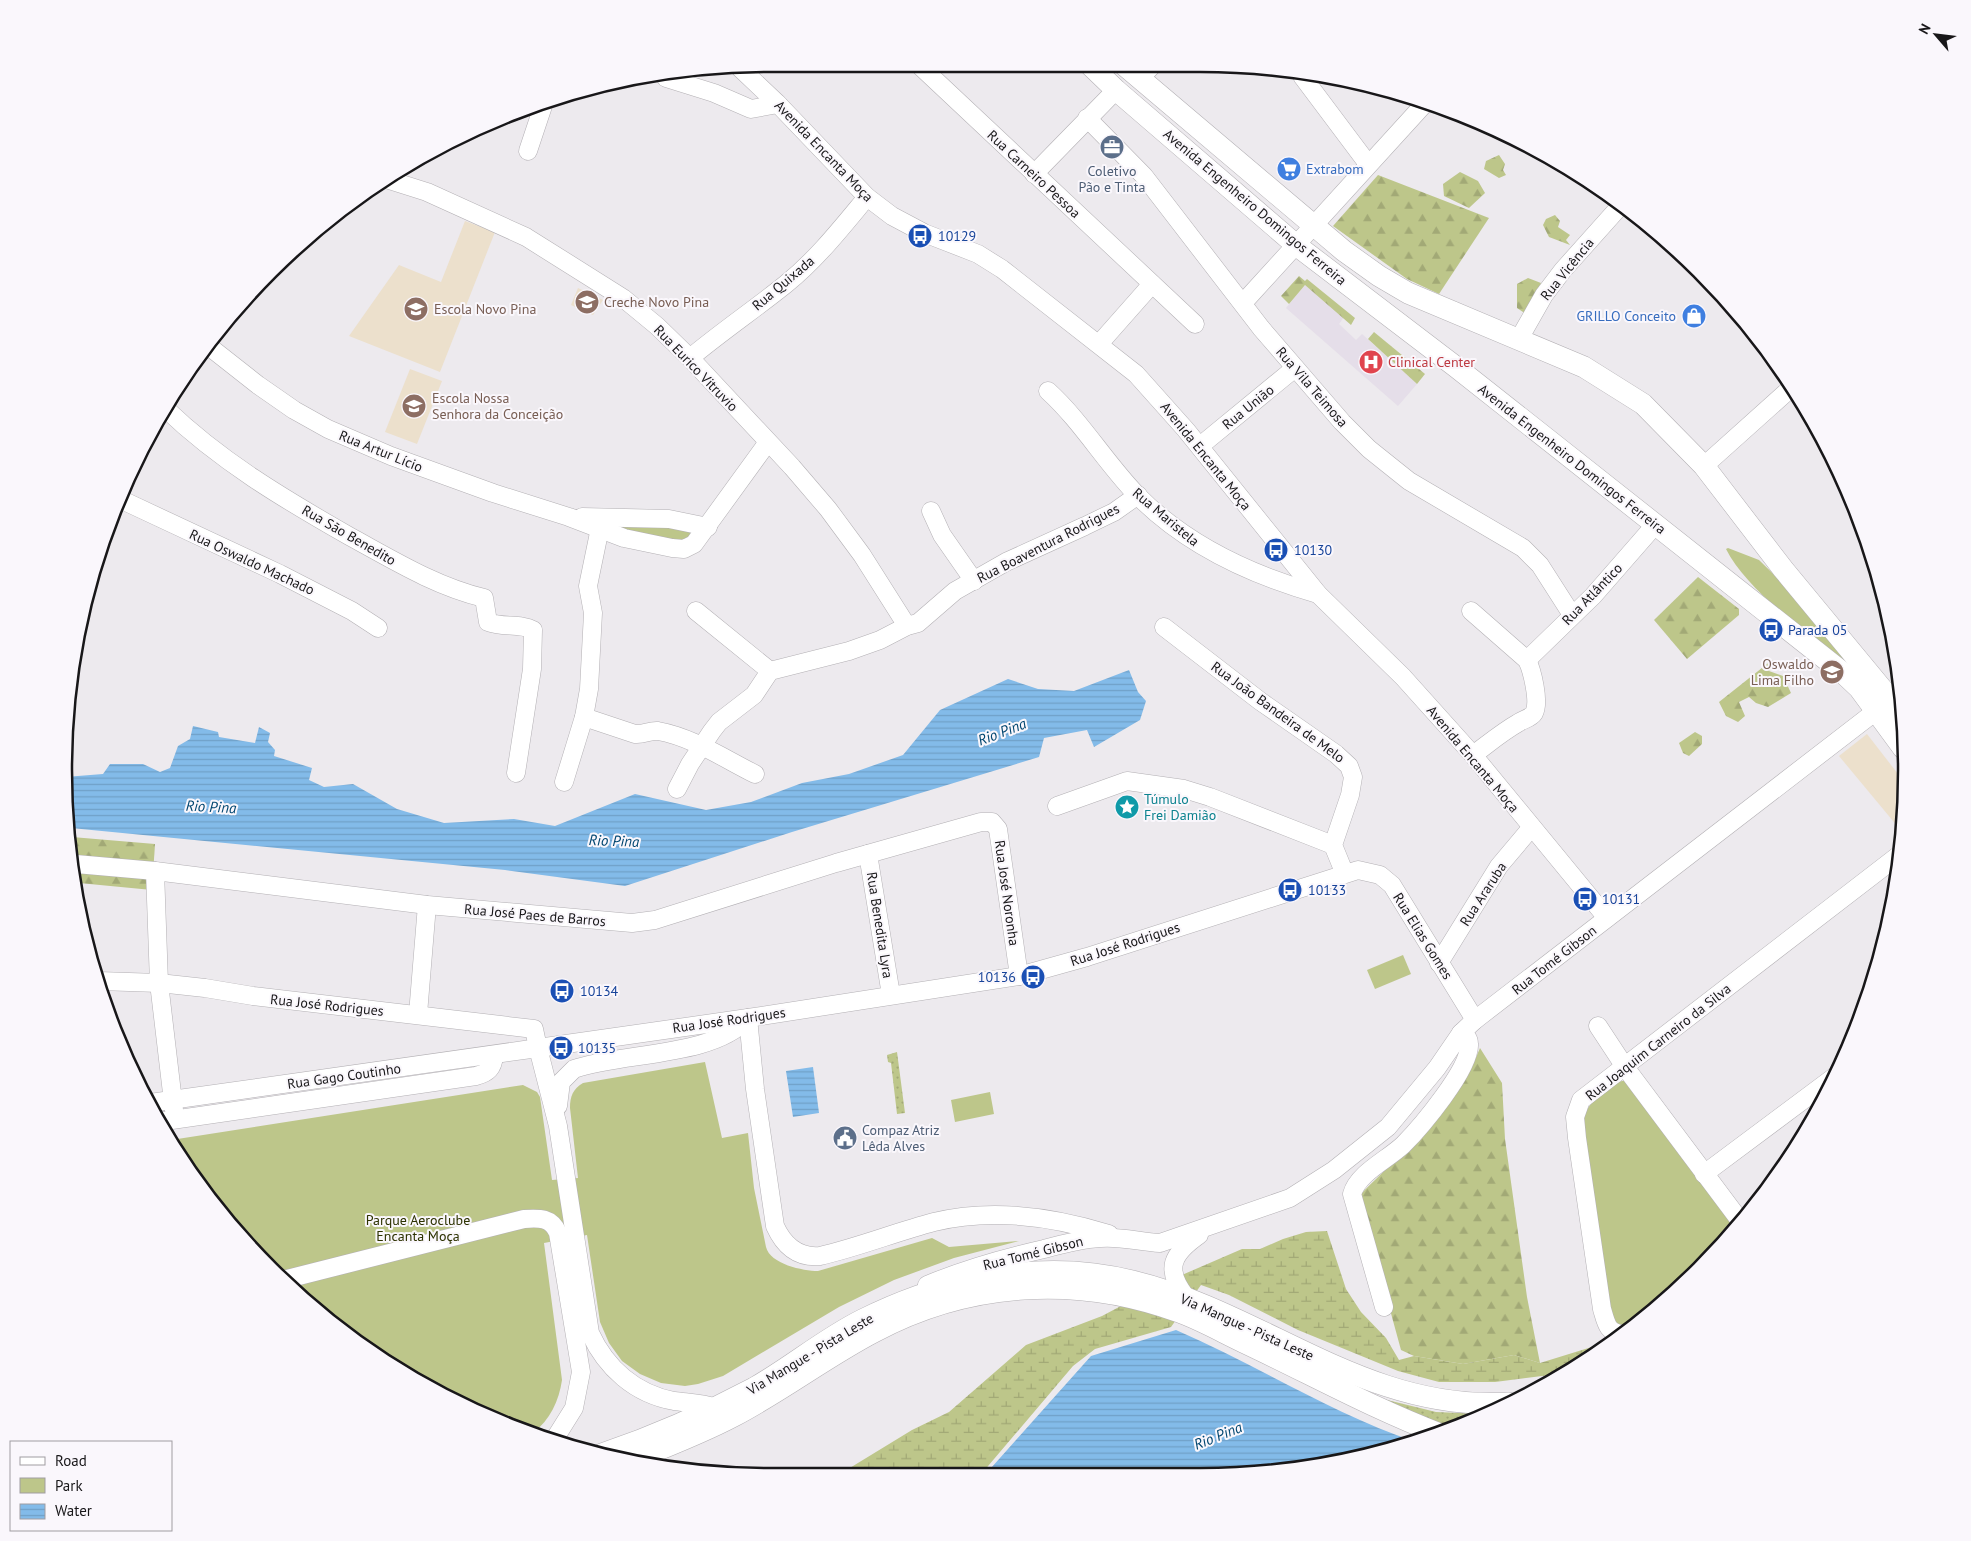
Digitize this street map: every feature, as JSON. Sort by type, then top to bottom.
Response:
[{"type":"main road","name":"Avenida Engenheiro Domingos Ferreira","points":[[1097,72],[1296,245],[1456,367],[1842,672],[1859,688],[1893,704]]},
{"type":"main road","name":"Avenida Engenheiro Domingos Ferreira","points":[[1140,72],[1313,226],[1379,276],[1408,293],[1584,367],[1643,404],[1704,466],[1783,569],[1893,704],[1896,717]]},
{"type":"main road","name":"Via Mangue - Pista Leste","points":[[613,1450],[670,1430],[716,1408],[757,1386],[861,1321],[923,1293],[967,1281],[1026,1273],[1077,1273],[1131,1280],[1359,1378],[1397,1391],[1463,1403],[1495,1403]]},
{"type":"main road","points":[[641,1456],[732,1417],[875,1332],[931,1306],[967,1296],[1003,1290],[1049,1288],[1087,1290],[1195,1307],[1371,1406],[1429,1430]]},
{"type":"street","name":"Rua Carneiro Pessoa","points":[[926,72],[1195,324]]},
{"type":"street","name":"Avenida Encanta Moça","points":[[745,73],[778,104],[867,197],[892,216],[924,233],[978,254],[1002,269],[1136,374],[1164,402],[1318,594],[1402,677],[1473,755],[1531,828],[1607,918]]},
{"type":"street","points":[[671,80],[751,109],[778,104]]},
{"type":"street","points":[[1305,80],[1368,164]]},
{"type":"street","points":[[1034,174],[1116,90]]},
{"type":"street","points":[[1243,303],[1420,108]]},
{"type":"street","points":[[528,151],[541,112]]},
{"type":"street","name":"Rua Vila Teimosa","points":[[1087,118],[1144,176],[1295,368],[1342,422],[1369,449],[1409,481],[1523,548],[1540,565],[1572,615]]},
{"type":"street","name":"Rua Eurico Vitruvio","points":[[396,182],[436,196],[526,237],[623,298],[690,358],[828,509],[862,555],[907,626]]},
{"type":"street","name":"Rua Quixada","points":[[690,358],[724,329],[787,283],[809,263],[867,197]]},
{"type":"street","name":"Rua Vicência","points":[[1519,339],[1544,295],[1562,270],[1616,210]]},
{"type":"street","points":[[1098,344],[1152,284]]},
{"type":"street","name":"Rua Artur Lício","points":[[214,350],[258,385],[328,429],[391,456],[493,493],[569,517],[610,527],[650,546],[684,550],[694,544],[768,442]]},
{"type":"street","name":"Rua União","points":[[1200,446],[1295,368]]},
{"type":"street","name":"Rua Maristela","points":[[1048,391],[1070,412],[1138,495],[1199,546],[1237,566],[1281,584],[1318,594]]},
{"type":"street","points":[[1704,466],[1787,393]]},
{"type":"street","name":"Rua São Benedito","points":[[171,413],[202,442],[234,466],[299,507],[419,574],[466,594],[484,598],[488,622],[497,625],[531,628],[534,634],[532,669],[516,773]]},
{"type":"street","name":"Rua Boaventura Rodrigues","points":[[770,671],[857,648],[880,640],[918,622],[955,592],[1006,562],[1107,515],[1138,495]]},
{"type":"street","name":"Rua Oswaldo Machado","points":[[126,502],[288,578],[352,611],[378,628]]},
{"type":"street","points":[[932,511],[942,535],[974,581]]},
{"type":"street","name":"Rua Artur Lício","points":[[610,527],[669,519],[708,527]]},
{"type":"street","name":"Rua Atlântico","points":[[1526,660],[1593,596],[1655,525]]},
{"type":"street","points":[[564,782],[584,716],[589,689],[593,630],[592,605],[588,586],[610,527]]},
{"type":"street","points":[[1471,611],[1526,660],[1532,669],[1534,680],[1534,714],[1501,734],[1473,755]]},
{"type":"street","points":[[677,789],[700,747],[719,722],[754,695],[770,671],[696,612]]},
{"type":"street","name":"Rua João Bandeira de Melo","points":[[1164,627],[1260,701],[1336,754],[1349,766],[1353,777],[1350,794],[1333,845]]},
{"type":"street","name":"Rua Tomé Gibson","points":[[861,1321],[910,1292],[954,1273],[1079,1240],[1120,1237],[1139,1242],[1160,1243],[1290,1198],[1334,1170],[1388,1127],[1405,1108],[1461,1033],[1475,1020],[1607,918],[1893,704]]},
{"type":"street","points":[[584,716],[635,734],[651,730],[669,734],[755,774]]},
{"type":"street","points":[[1056,806],[1127,782],[1184,789],[1210,797],[1333,845],[1351,871]]},
{"type":"street","name":"Rua José Paes de Barros","points":[[78,864],[154,871],[427,905],[616,923],[655,920],[868,854],[981,822]]},
{"type":"street","name":"Rua José Noronha","points":[[981,822],[992,822],[998,829],[1019,976]]},
{"type":"street","name":"Rua Araruba","points":[[1439,962],[1499,866],[1531,828]]},
{"type":"street","name":"Rua Benedita Lyra","points":[[868,854],[891,995]]},
{"type":"street","name":"Rua Joaquim Carneiro da Silva","points":[[1614,1332],[1607,1327],[1602,1309],[1575,1117],[1581,1100],[1893,860]]},
{"type":"street","points":[[154,871],[159,984],[176,1120]]},
{"type":"street","name":"Rua José Rodrigues","points":[[106,981],[159,984],[534,1029],[538,1048],[1019,976],[1351,871]]},
{"type":"street","name":"Rua Elias Gomes","points":[[1351,871],[1380,875],[1392,885],[1475,1020]]},
{"type":"street","points":[[418,1014],[427,905]]},
{"type":"street","points":[[558,1126],[559,1088],[564,1076],[574,1069],[708,1043],[739,1028],[748,1018]]},
{"type":"street","points":[[748,1018],[754,1081],[775,1226],[783,1242],[792,1250],[810,1257],[820,1256],[936,1222],[979,1216],[1034,1217],[1068,1222],[1120,1237]]},
{"type":"street","points":[[1598,1026],[1624,1067],[1737,1216]]},
{"type":"street","points":[[1384,1306],[1352,1194],[1354,1187],[1363,1178],[1408,1139],[1446,1093],[1468,1055],[1470,1044],[1467,1037],[1461,1033]]},
{"type":"street","points":[[538,1048],[558,1126],[590,1333],[595,1344],[610,1366],[640,1390],[662,1398],[701,1403],[716,1408]]},
{"type":"street","name":"Rua Gago Coutinho","points":[[156,1102],[494,1056],[538,1048]]},
{"type":"street","points":[[167,1121],[476,1076],[490,1069],[493,1065],[494,1056]]},
{"type":"street","points":[[1704,1174],[1816,1100]]},
{"type":"street","points":[[292,1278],[524,1219],[539,1218],[550,1222],[558,1233],[581,1372],[574,1408],[557,1435]]},
{"type":"street","name":"Rua Tomé Gibson","points":[[1195,1307],[1173,1277],[1173,1266],[1176,1256],[1184,1246],[1214,1225]]},
{"type":"shaded area","name":"Escola Novo Pina","points":[[465,221],[495,232],[440,372],[349,336],[399,265],[441,282]]},
{"type":"shaded area","name":"Clinical Center","points":[[1305,285],[1344,317],[1339,324],[1356,340],[1362,334],[1417,384],[1398,406],[1286,308]]},
{"type":"shaded area","name":"Creche Novo Pina","points":[[578,288],[603,300],[593,315],[571,305]]},
{"type":"shaded area","name":"Escola Nossa Senhora da Conceição","points":[[410,369],[442,381],[417,444],[385,432]]},
{"type":"shaded area","points":[[1867,734],[1898,774],[1896,825],[1839,756]]},
{"type":"green space","points":[[1499,155],[1505,164],[1503,170],[1506,175],[1499,178],[1484,169],[1486,161]]},
{"type":"green space","points":[[1460,172],[1478,181],[1485,193],[1469,208],[1444,196],[1443,184]]},
{"type":"green space","points":[[1378,175],[1489,218],[1439,294],[1407,279],[1333,226]]},
{"type":"green space","points":[[1555,215],[1560,221],[1558,227],[1570,235],[1566,240],[1570,245],[1549,237],[1543,225],[1546,219]]},
{"type":"green space","points":[[1299,276],[1305,281],[1307,279],[1355,318],[1351,325],[1305,285],[1289,304],[1281,296]]},
{"type":"green space","points":[[1528,278],[1541,283],[1526,314],[1517,308],[1517,284]]},
{"type":"green space","points":[[1374,332],[1425,374],[1417,384],[1368,339]]},
{"type":"green space","points":[[654,522],[693,532],[684,542],[640,534],[604,523]]},
{"type":"green space","points":[[1728,548],[1759,560],[1803,603],[1858,673],[1805,632],[1750,583],[1736,566],[1726,549]]},
{"type":"green space","points":[[1698,577],[1739,609],[1739,615],[1687,659],[1654,620]]},
{"type":"green space","points":[[1772,660],[1778,663],[1769,671],[1783,676],[1791,693],[1768,707],[1756,703],[1749,697],[1739,702],[1745,716],[1738,722],[1726,716],[1719,702]]},
{"type":"green space","points":[[1695,732],[1702,736],[1702,744],[1689,756],[1683,753],[1679,743]]},
{"type":"green space","points":[[76,837],[155,844],[152,890],[82,883]]},
{"type":"green space","points":[[1403,955],[1411,974],[1375,989],[1367,970]]},
{"type":"green space","points":[[1480,1048],[1502,1083],[1505,1139],[1527,1297],[1540,1363],[1514,1355],[1463,1364],[1414,1356],[1401,1350],[1359,1196],[1411,1145],[1443,1109],[1458,1090]]},
{"type":"green space","points":[[897,1052],[905,1113],[897,1114],[891,1063],[888,1062],[887,1055]]},
{"type":"green space","name":"Parque Aeroclube Encanta Moça","points":[[705,1062],[722,1138],[748,1133],[754,1188],[766,1247],[774,1258],[796,1268],[818,1271],[932,1238],[949,1247],[1019,1241],[954,1258],[894,1280],[839,1307],[723,1376],[685,1386],[661,1383],[640,1374],[622,1361],[609,1343],[600,1322],[587,1235],[544,1243],[562,1380],[553,1410],[539,1428],[462,1397],[421,1375],[383,1351],[346,1324],[310,1295],[246,1231],[217,1195],[178,1139],[523,1085],[537,1092],[540,1097],[552,1180],[578,1178],[570,1108],[571,1096],[574,1090],[583,1083]]},
{"type":"green space","points":[[1626,1081],[1732,1222],[1694,1264],[1661,1295],[1619,1328],[1609,1324],[1583,1118],[1585,1112],[1599,1096],[1616,1083]]},
{"type":"green space","points":[[990,1092],[994,1114],[955,1122],[951,1100]]},
{"type":"green space","points":[[1327,1231],[1346,1289],[1361,1312],[1386,1338],[1399,1360],[1414,1356],[1463,1364],[1514,1355],[1540,1363],[1595,1346],[1550,1375],[1495,1382],[1439,1382],[1398,1371],[1298,1330],[1229,1295],[1201,1285],[1171,1327],[1095,1349],[1073,1366],[986,1468],[850,1468],[912,1430],[949,1412],[1026,1345],[1102,1316],[1168,1281],[1242,1249],[1260,1249],[1306,1232]]},
{"type":"green space","points":[[1371,1396],[1436,1412],[1471,1414],[1441,1425]]},
{"type":"water","name":"Rio Pina","points":[[1129,670],[1138,692],[1146,701],[1140,720],[1094,747],[1087,730],[1044,738],[1039,757],[792,832],[625,886],[505,870],[75,828],[72,776],[103,774],[110,764],[143,764],[160,772],[170,768],[178,746],[190,739],[193,726],[218,732],[219,737],[255,743],[259,727],[270,733],[268,742],[275,750],[274,756],[312,768],[309,780],[324,787],[353,784],[397,809],[444,823],[514,819],[555,826],[635,794],[706,810],[751,802],[802,783],[849,774],[903,755],[940,710],[1008,679],[1038,689],[1074,691]]},
{"type":"water","points":[[813,1067],[819,1113],[793,1117],[786,1071]]},
{"type":"water","name":"Rio Pina","points":[[1176,1330],[1354,1418],[1404,1438],[1337,1455],[1292,1463],[1246,1467],[991,1468],[1091,1356]]},
{"type":"place","name":"Coletivo Pão e Tinta","points":[[1112,147]]},
{"type":"place","name":"Extrabom","points":[[1289,169]]},
{"type":"place","name":"10129","points":[[920,236]]},
{"type":"place","name":"Creche Novo Pina","points":[[587,302]]},
{"type":"place","name":"Escola Novo Pina","points":[[416,309]]},
{"type":"place","name":"GRILLO Conceito","points":[[1694,316]]},
{"type":"place","name":"Clinical Center","points":[[1371,362]]},
{"type":"place","name":"Escola Nossa Senhora da Conceição","points":[[414,406]]},
{"type":"place","name":"10130","points":[[1276,550]]},
{"type":"place","name":"Parada 05","points":[[1771,630]]},
{"type":"place","name":"Oswaldo Lima Filho","points":[[1832,672]]},
{"type":"place","name":"Túmulo Frei Damião","points":[[1127,807]]},
{"type":"place","name":"10133","points":[[1290,890]]},
{"type":"place","name":"10131","points":[[1585,899]]},
{"type":"place","name":"10136","points":[[1033,977]]},
{"type":"place","name":"10134","points":[[562,991]]},
{"type":"place","name":"10135","points":[[561,1048]]},
{"type":"place","name":"Compaz Atriz Lêda Alves","points":[[845,1138]]}]
